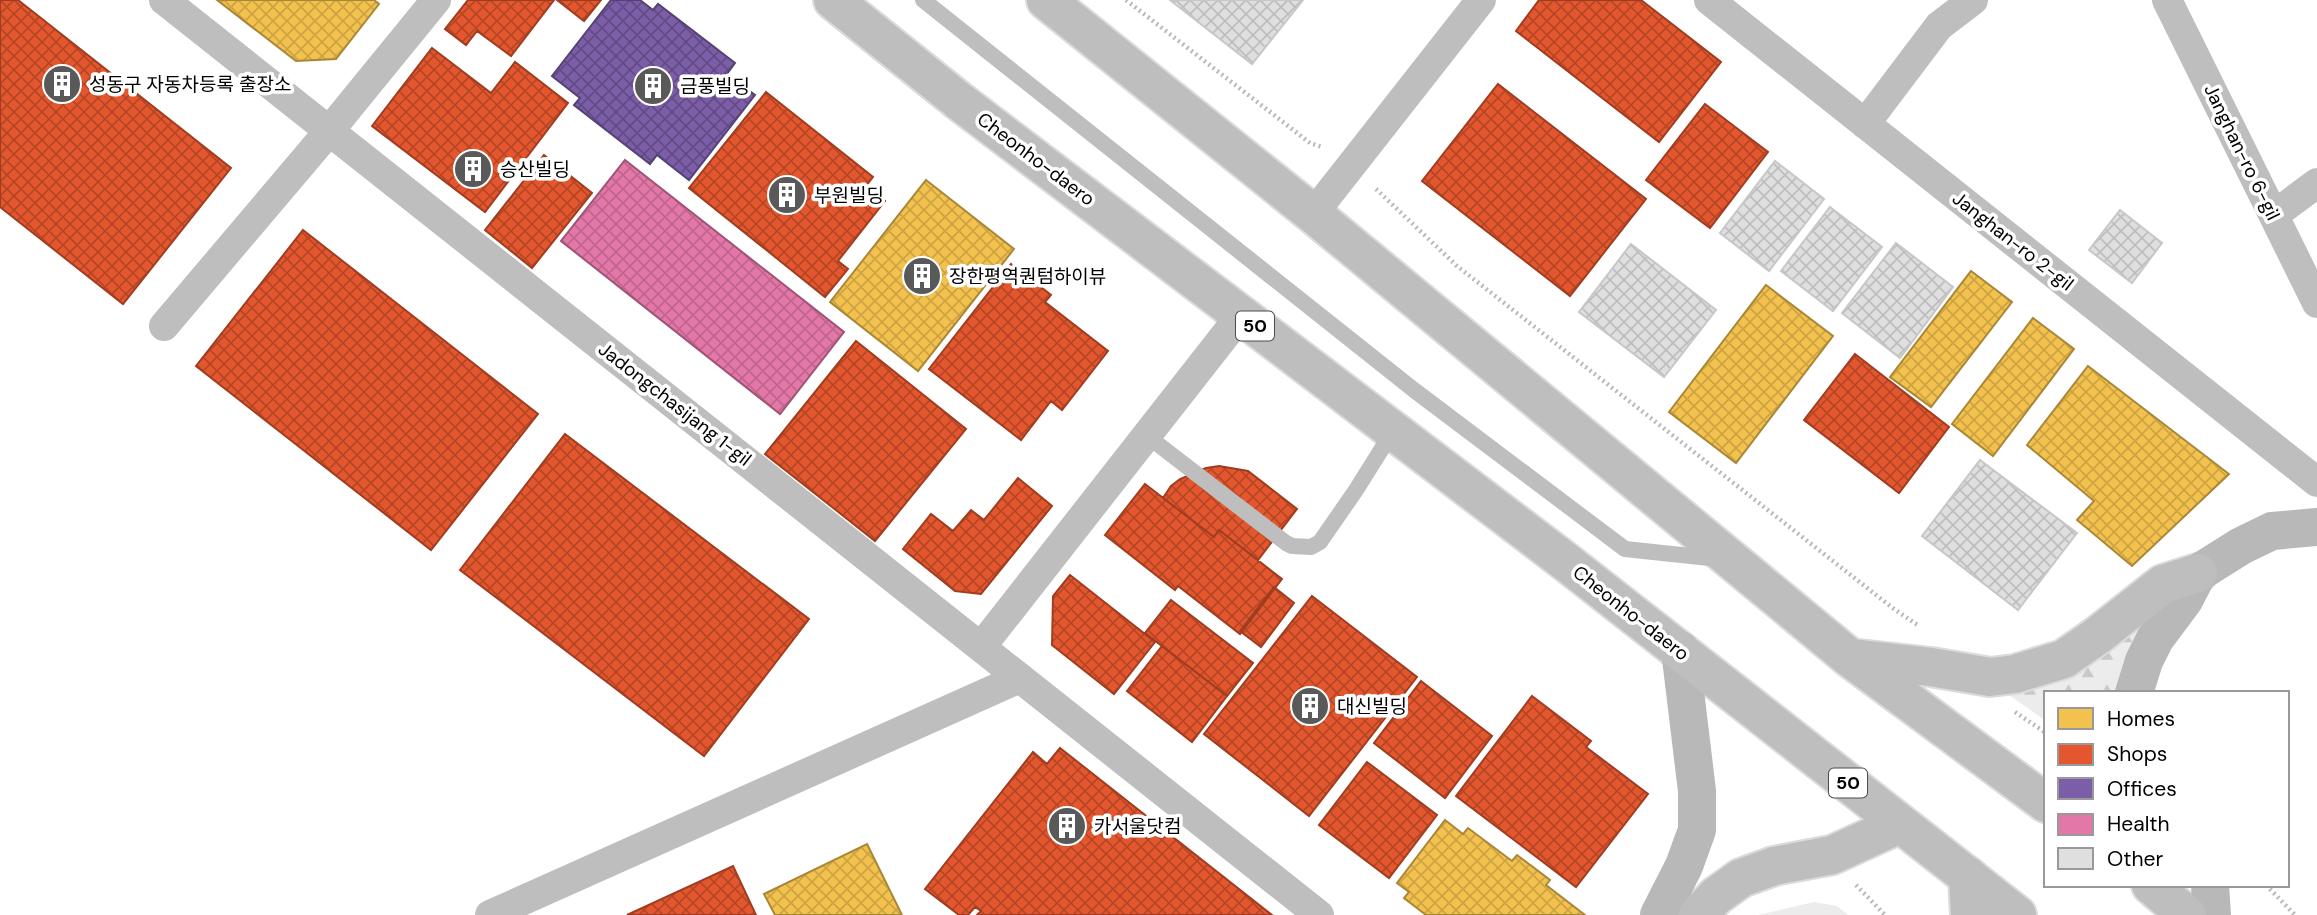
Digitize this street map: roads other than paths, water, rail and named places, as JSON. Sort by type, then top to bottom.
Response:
[{"type":"main road","name":"Cheonho-daero","points":[[833,0],[950,85],[1241,315],[1680,650],[2017,915]]},
{"type":"main road","points":[[1046,0],[1313,214],[1850,658],[2044,802]]},
{"type":"main road","points":[[1850,658],[1990,677],[2015,674],[2064,659],[2163,584],[2198,573]]},
{"type":"main road","points":[[1698,915],[1716,896],[1741,878],[1774,866],[1832,855],[1900,824]]},
{"type":"main road","points":[[1968,876],[1970,915]]},
{"type":"main road","points":[[2153,887],[2187,915]]},
{"type":"street","name":"Jadongchasijang 1-gil","points":[[164,0],[1319,915]]},
{"type":"street","points":[[164,326],[436,0]]},
{"type":"street","points":[[1313,214],[1481,0]]},
{"type":"street","name":"Janghan-ro 2-gil","points":[[1709,0],[2317,482]]},
{"type":"street","points":[[1865,124],[1940,26],[1973,0]]},
{"type":"street","name":"Janghan-ro 6-gil","points":[[2167,0],[2317,303]]},
{"type":"street","points":[[2274,215],[2317,183]]},
{"type":"street","points":[[981,647],[1241,315]]},
{"type":"street","points":[[2135,691],[2144,661],[2155,639],[2184,600],[2198,573],[2241,546],[2272,531],[2317,527]]},
{"type":"street","points":[[1659,915],[1684,866],[1697,830],[1697,792],[1680,650]]},
{"type":"street","points":[[491,915],[1020,678]]},
{"type":"street","points":[[2210,887],[2212,915]]},
{"type":"lane","points":[[923,0],[1413,390],[1625,549],[1732,561]]},
{"type":"lane","points":[[1146,435],[1286,543],[1311,547],[1320,541],[1393,431]]},
{"type":"place","name":"성동구 자동차등록 출장소","points":[[62,84]]},
{"type":"place","name":"금풍빌딩","points":[[653,86]]},
{"type":"place","name":"승산빌딩","points":[[473,169]]},
{"type":"place","name":"부원빌딩","points":[[787,195]]},
{"type":"place","name":"장한평역퀀텀하이뷰","points":[[922,276]]},
{"type":"place","name":"대신빌딩","points":[[1310,706]]},
{"type":"place","name":"카서울닷컴","points":[[1067,826]]}]
